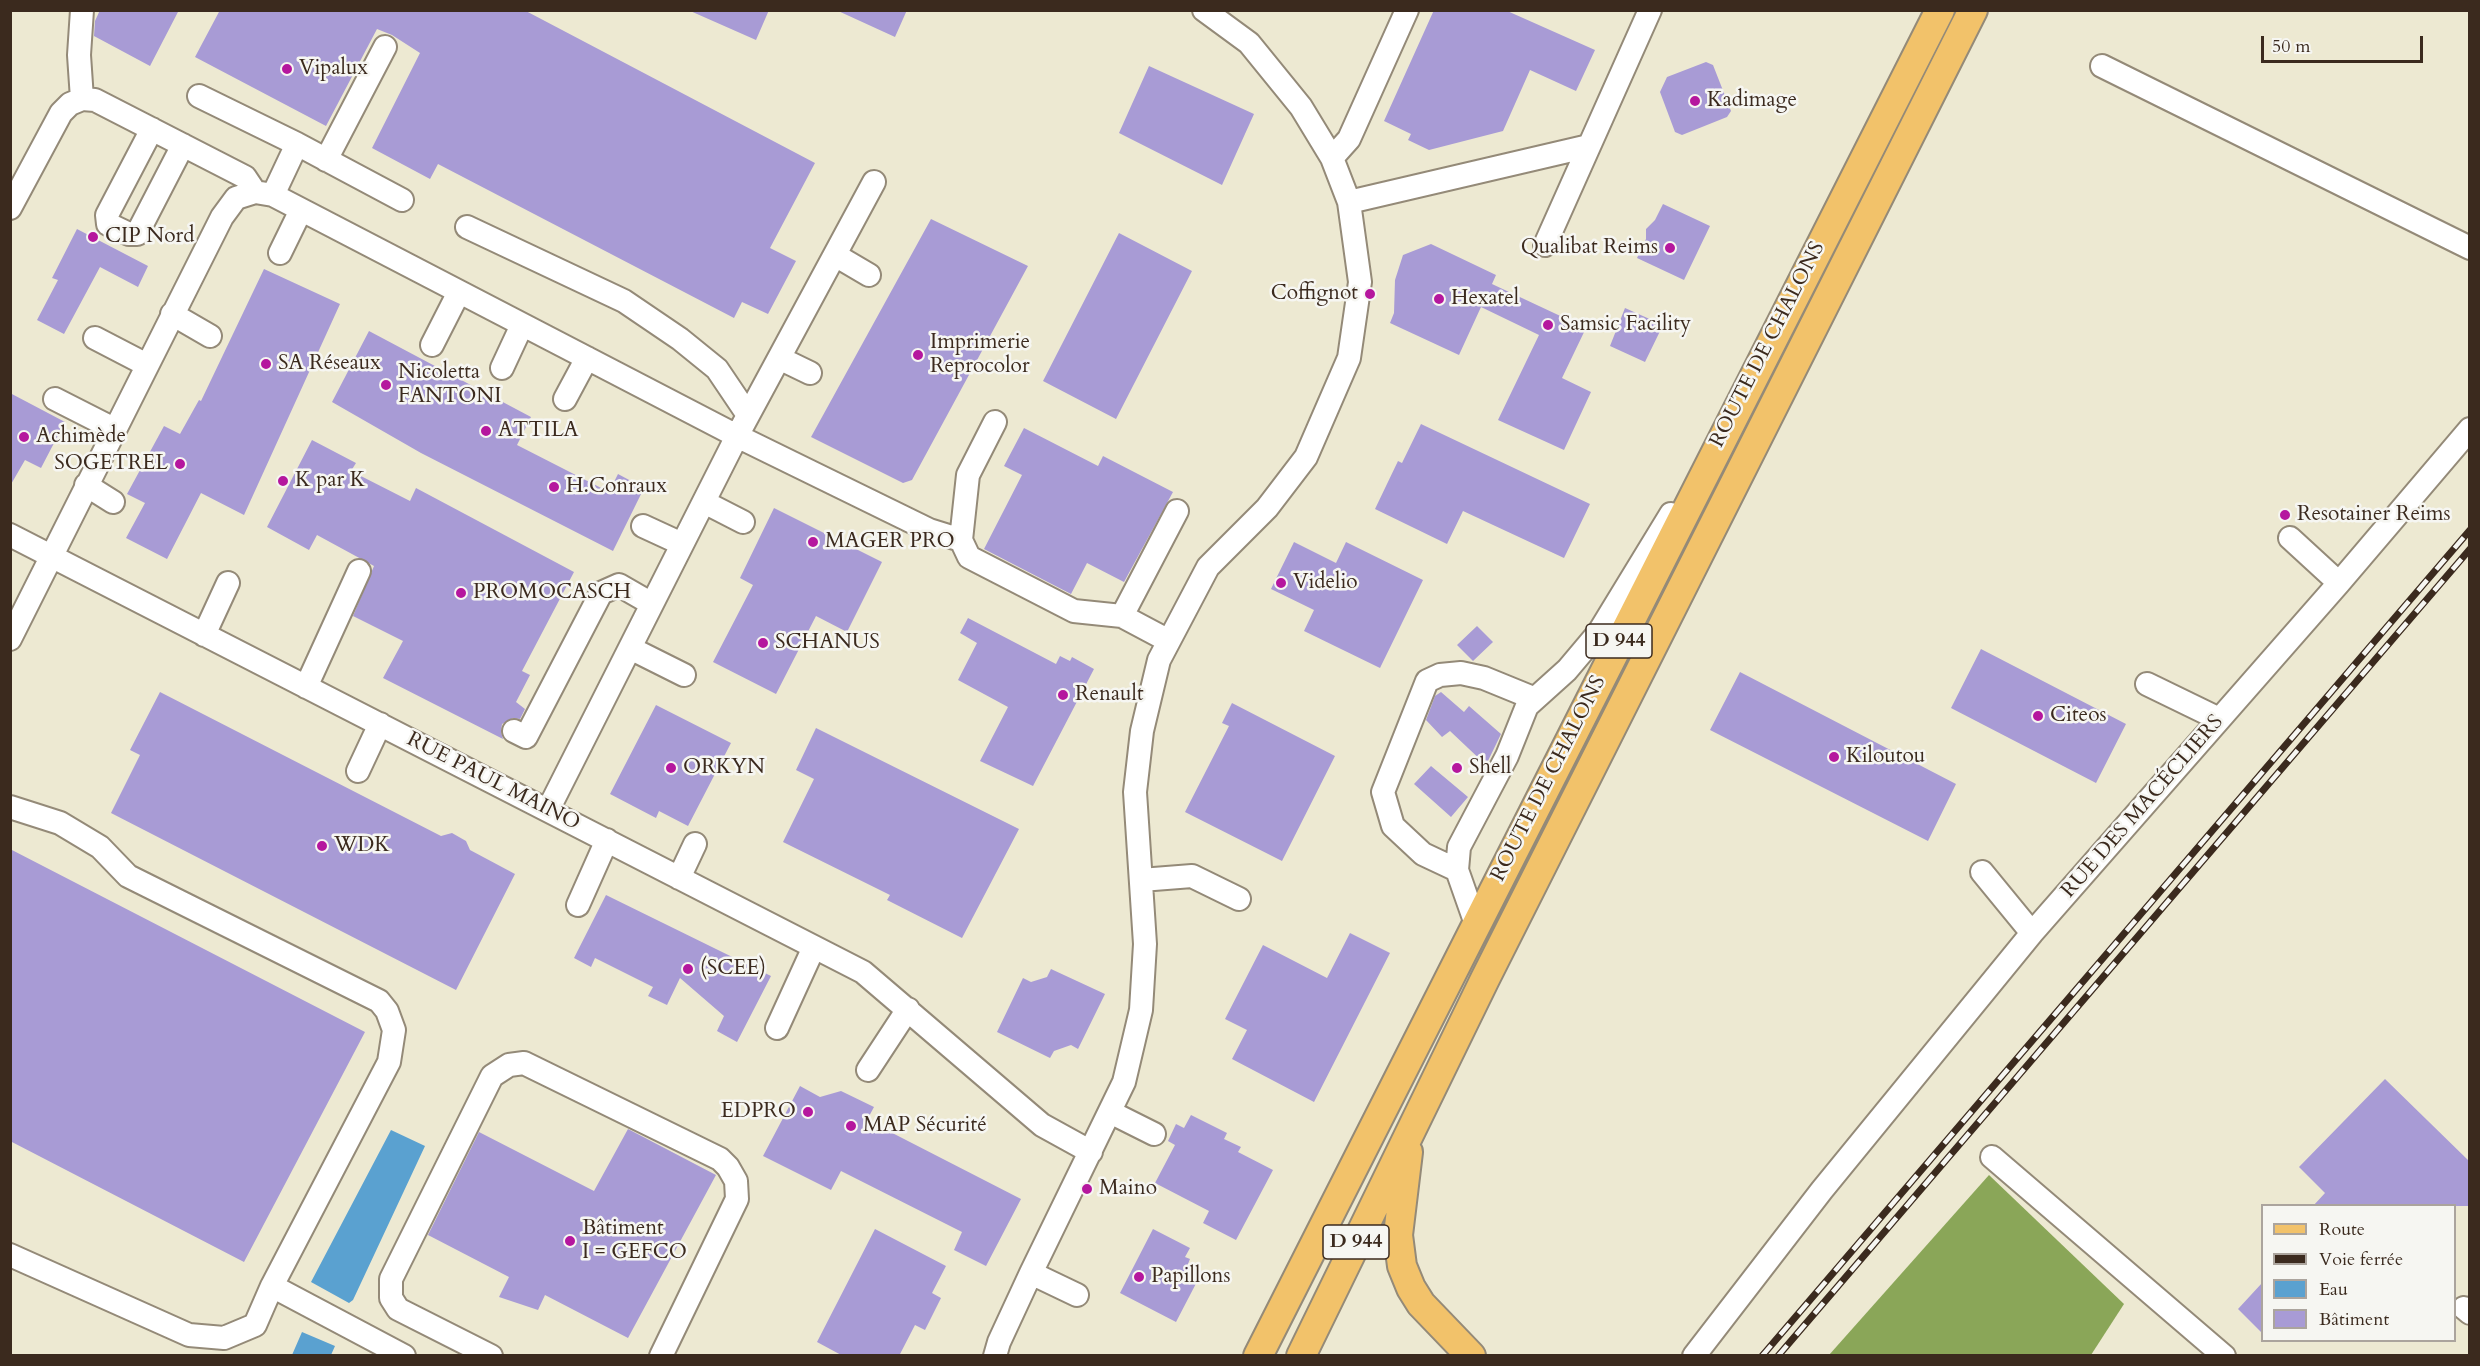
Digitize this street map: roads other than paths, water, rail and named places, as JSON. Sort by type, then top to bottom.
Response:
[{"type":"main road","name":"ROUTE DE CHALONS","points":[[1258,1356],[1736,408],[1940,10]]},
{"type":"main road","name":"ROUTE DE CHALONS","points":[[1301,1356],[1411,1128],[1973,10]]},
{"type":"main road","points":[[1411,1128],[1398,1235],[1402,1266],[1421,1304],[1471,1356]]},
{"type":"main road","points":[[1241,1356],[1300,1272]]},
{"type":"street","points":[[82,10],[79,56],[82,99]]},
{"type":"street","points":[[995,1356],[999,1342],[1031,1273],[1124,1083],[1141,1010],[1145,944],[1135,792],[1142,731],[1159,660],[1208,567],[1267,508],[1306,457],[1349,358],[1359,282],[1349,202],[1332,158],[1301,107],[1249,43],[1204,10]]},
{"type":"street","points":[[1332,158],[1349,139],[1407,10]]},
{"type":"street","points":[[1545,245],[1650,10]]},
{"type":"street","points":[[327,160],[385,47]]},
{"type":"street","points":[[2102,66],[2469,248]]},
{"type":"street","points":[[200,96],[402,200]]},
{"type":"street","points":[[10,208],[62,113],[70,104],[82,99],[95,100],[246,177],[264,193],[737,436],[929,530],[961,540]]},
{"type":"street","points":[[152,129],[107,215],[108,224],[129,234],[136,234],[183,145]]},
{"type":"street","points":[[10,639],[222,217],[236,198],[264,193],[297,144]]},
{"type":"street","points":[[1349,202],[1589,146]]},
{"type":"street","points":[[548,810],[737,436],[874,182]]},
{"type":"street","points":[[280,253],[301,210]]},
{"type":"street","points":[[467,227],[624,301],[680,339],[717,369],[748,415]]},
{"type":"street","points":[[835,255],[869,275]]},
{"type":"street","points":[[432,345],[459,292]]},
{"type":"street","points":[[172,314],[210,336]]},
{"type":"street","points":[[502,368],[522,325]]},
{"type":"street","points":[[95,338],[147,365]]},
{"type":"street","points":[[565,399],[587,358]]},
{"type":"street","points":[[779,358],[810,373]]},
{"type":"street","points":[[55,399],[114,429]]},
{"type":"street","points":[[1476,924],[1457,870],[1459,847],[1502,766],[1527,706],[1533,698],[1567,670],[1599,632],[1736,408]]},
{"type":"street","points":[[995,422],[968,475],[961,540],[969,557],[1074,611],[1122,616],[1169,641]]},
{"type":"street","name":"RUE DES MACÉCLIERS","points":[[1694,1356],[1822,1190],[2032,933],[2339,583],[2469,429]]},
{"type":"street","points":[[86,485],[113,502]]},
{"type":"street","points":[[704,502],[743,522]]},
{"type":"street","points":[[1122,616],[1177,511]]},
{"type":"street","points":[[643,526],[682,544]]},
{"type":"street","name":"RUE PAUL MAINO","points":[[10,535],[863,972],[1042,1125],[1091,1152]]},
{"type":"street","points":[[2290,538],[2339,583]]},
{"type":"street","points":[[306,687],[359,571]]},
{"type":"street","points":[[204,635],[228,583]]},
{"type":"street","points":[[514,731],[526,736],[601,593],[618,585],[652,604]]},
{"type":"street","points":[[630,648],[684,675]]},
{"type":"street","points":[[1457,870],[1423,854],[1393,826],[1383,792],[1427,681],[1440,675],[1461,673],[1484,678],[1533,698]]},
{"type":"street","points":[[2147,684],[2219,719]]},
{"type":"street","name":"RUE PAUL MAINO","points":[[358,771],[380,724]]},
{"type":"street","points":[[10,807],[60,823],[100,847],[128,876],[379,1001],[387,1011],[394,1030],[389,1062],[272,1286],[255,1324],[224,1338],[189,1335],[10,1255]]},
{"type":"street","points":[[578,905],[607,840]]},
{"type":"street","points":[[679,878],[695,844]]},
{"type":"street","points":[[1982,872],[2032,933]]},
{"type":"street","points":[[1141,880],[1192,876],[1239,899]]},
{"type":"street","points":[[777,1028],[814,947]]},
{"type":"street","points":[[868,1070],[908,1009]]},
{"type":"street","points":[[491,1356],[398,1309],[391,1298],[391,1279],[492,1076],[509,1065],[524,1063],[720,1159],[729,1167],[736,1181],[737,1199],[661,1356]]},
{"type":"street","points":[[1110,1112],[1154,1134]]},
{"type":"street","points":[[1992,1157],[2224,1356]]},
{"type":"street","name":"RUE DES MACÉCLIERS","points":[[1678,1356],[1822,1190]]},
{"type":"street","points":[[1031,1273],[1077,1295]]},
{"type":"street","points":[[272,1286],[404,1356]]},
{"type":"water","points":[[391,1130],[425,1146],[353,1300],[349,1303],[311,1282]]},
{"type":"water","points":[[302,1332],[335,1346],[331,1355],[292,1355]]},
{"type":"railway","points":[[1762,1356],[2470,530]]},
{"type":"railway","points":[[1778,1356],[2470,549]]},
{"type":"place","name":"Vipalux","points":[[287,69]]},
{"type":"place","name":"Kadimage","points":[[1695,101]]},
{"type":"place","name":"CIP Nord","points":[[93,237]]},
{"type":"place","name":"Qualibat Reims","points":[[1670,248]]},
{"type":"place","name":"Coffignot","points":[[1370,294]]},
{"type":"place","name":"Hexatel","points":[[1439,299]]},
{"type":"place","name":"Samsic Facility","points":[[1548,325]]},
{"type":"place","name":"Imprimerie Reprocolor","points":[[918,355]]},
{"type":"place","name":"SA Réseaux","points":[[266,364]]},
{"type":"place","name":"Nicoletta FANTONI","points":[[386,385]]},
{"type":"place","name":"ATTILA","points":[[486,431]]},
{"type":"place","name":"Achimède","points":[[24,437]]},
{"type":"place","name":"SOGETREL","points":[[180,464]]},
{"type":"place","name":"K par K","points":[[283,481]]},
{"type":"place","name":"H.Conraux","points":[[554,487]]},
{"type":"place","name":"Resotainer Reims","points":[[2285,515]]},
{"type":"place","name":"MAGER PRO","points":[[813,542]]},
{"type":"place","name":"Videlio","points":[[1281,583]]},
{"type":"place","name":"PROMOCASCH","points":[[461,593]]},
{"type":"place","name":"SCHANUS","points":[[763,643]]},
{"type":"place","name":"Renault","points":[[1063,695]]},
{"type":"place","name":"Citeos","points":[[2038,716]]},
{"type":"place","name":"Kiloutou","points":[[1834,757]]},
{"type":"place","name":"ORKYN","points":[[671,768]]},
{"type":"place","name":"Shell","points":[[1457,768]]},
{"type":"place","name":"WDK","points":[[322,846]]},
{"type":"place","name":"(SCEE)","points":[[688,969]]},
{"type":"place","name":"EDPRO","points":[[808,1112]]},
{"type":"place","name":"MAP Sécurité","points":[[851,1126]]},
{"type":"place","name":"Maino","points":[[1087,1189]]},
{"type":"place","name":"Bâtiment I = GEFCO","points":[[570,1241]]},
{"type":"place","name":"Papillons","points":[[1139,1277]]}]
